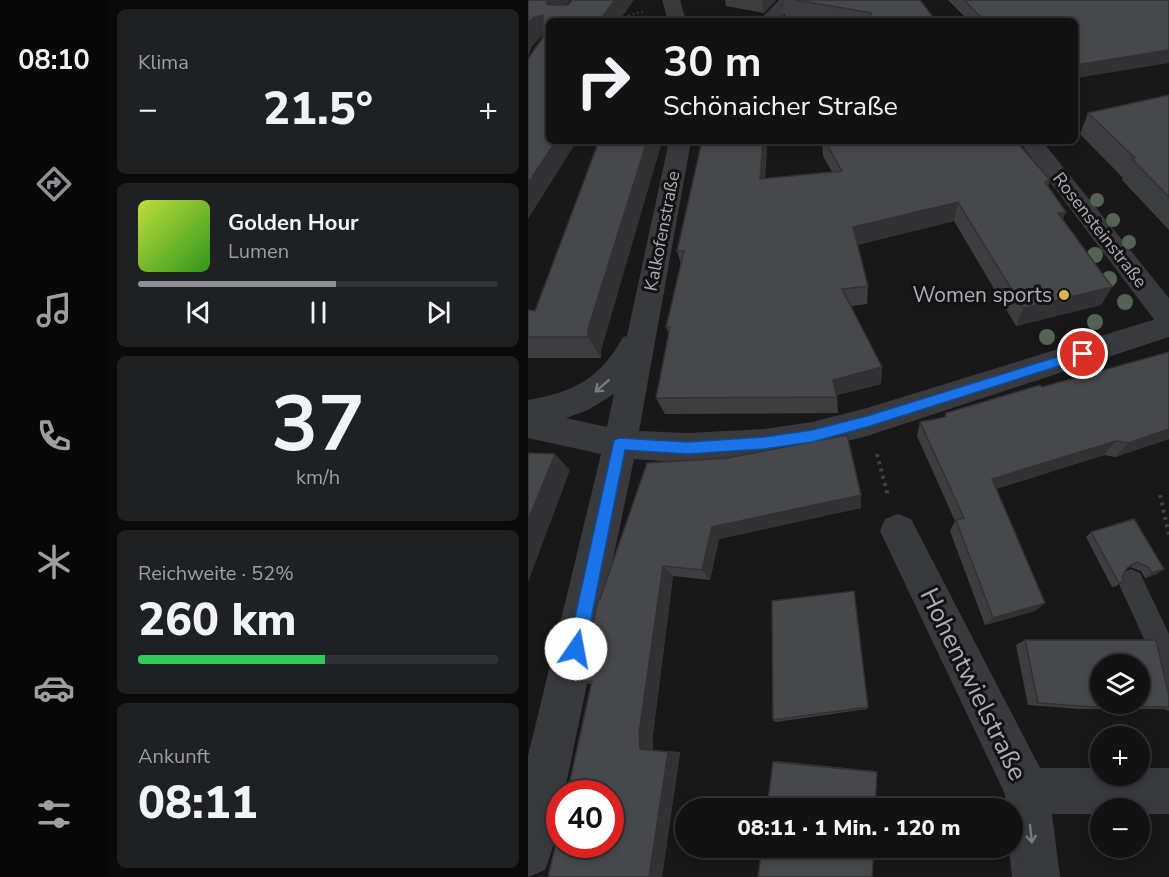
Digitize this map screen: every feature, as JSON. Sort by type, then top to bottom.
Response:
[{"type":"street","points":[[671,0],[676,18]]},
{"type":"street","points":[[771,18],[789,0]]},
{"type":"street","name":"Kalkofenstraße","points":[[528,853],[576,649],[679,144]]},
{"type":"street","name":"Rosensteinstraße","points":[[1032,144],[1169,318]]},
{"type":"street","name":"Kalkofenstraße","points":[[528,414],[562,408],[596,392],[625,365],[644,321]]},
{"type":"street","points":[[528,424],[619,444],[688,448],[764,443],[812,436],[867,422],[1169,326]]},
{"type":"street","name":"Hohentwielstraße","points":[[898,531],[1027,791],[1036,877]]},
{"type":"street","points":[[1027,791],[1169,791]]},
{"type":"lane","points":[[1131,582],[1158,640],[1169,697]]},
{"type":"path","points":[[867,422],[898,531]]},
{"type":"path","points":[[1160,495],[1169,535]]},
{"type":"building","points":[[528,0],[548,0],[546,3],[549,5],[568,5],[572,0],[615,0],[601,18],[546,18],[546,144],[554,144],[528,183],[528,59],[543,37],[543,15],[533,18],[528,23]]},
{"type":"building","points":[[796,0],[920,0],[934,18],[871,18],[871,13]]},
{"type":"building","points":[[964,0],[1169,0],[1169,50],[1078,65],[1078,18],[982,18]]},
{"type":"building","points":[[1169,95],[1169,197],[1132,159],[1135,158],[1088,113]]},
{"type":"building","points":[[598,144],[646,144],[588,329],[588,337],[528,337],[528,310],[535,311]]},
{"type":"building","points":[[701,144],[763,144],[760,179],[842,171],[827,144],[1019,144],[1050,180],[1045,182],[1066,212],[1058,213],[1112,287],[1023,308],[958,202],[853,227],[868,286],[842,289],[882,367],[833,380],[837,397],[656,398],[670,327],[666,327],[684,251],[677,251]]},
{"type":"building","points":[[1169,352],[1169,429],[1128,443],[1116,441],[992,479],[1045,603],[993,618],[956,520],[964,518],[920,422],[946,417],[946,413],[1040,385],[1042,387]]},
{"type":"building","points":[[847,435],[861,495],[712,527],[702,570],[663,566],[639,733],[640,749],[668,752],[649,877],[548,877],[552,858],[624,858],[624,780],[570,780],[592,681],[582,682],[598,599],[600,599],[647,463],[727,458]]},
{"type":"building","points":[[528,453],[555,454],[528,521]]},
{"type":"building","points":[[1134,519],[1164,569],[1152,573],[1148,567],[1137,562],[1127,568],[1122,577],[1124,582],[1119,583],[1091,532]]},
{"type":"building","points":[[854,591],[868,707],[773,720],[772,601]]},
{"type":"building","points":[[1025,640],[1156,640],[1169,696],[1169,707],[1150,707],[1150,654],[1090,654],[1090,707],[1038,703]]},
{"type":"building","points":[[773,762],[877,772],[876,798],[768,798]]},
{"type":"building","points":[[761,858],[873,858],[872,877],[758,877]]},
{"type":"place","name":"Women sports","points":[[1064,295]]},
{"type":"route","points":[[576,649],[619,444],[688,448],[764,443],[812,436],[867,422],[1083,354]]}]
